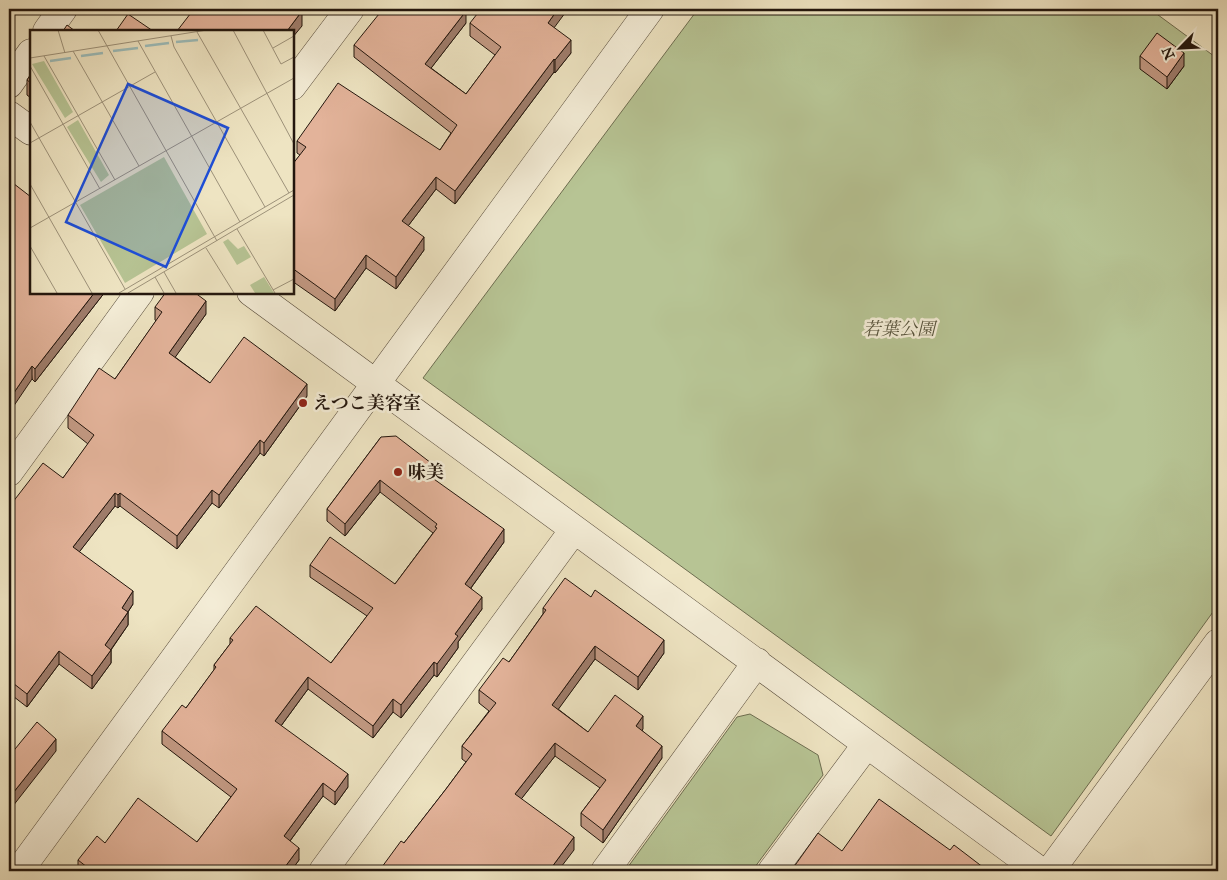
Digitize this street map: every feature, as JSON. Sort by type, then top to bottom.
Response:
[{"type":"street","points":[[48,30],[64,9]]},
{"type":"street","points":[[294,83],[350,9]]},
{"type":"street","points":[[20,866],[650,9]]},
{"type":"street","points":[[9,84],[30,54]]},
{"type":"street","points":[[9,114],[30,130]]},
{"type":"street","points":[[9,472],[139,294]]},
{"type":"street","points":[[254,294],[573,531],[757,662],[1040,871]]},
{"type":"street","points":[[323,871],[573,531]]},
{"type":"street","points":[[1050,871],[1218,643]]},
{"type":"street","points":[[605,871],[757,662]]},
{"type":"street","points":[[772,871],[867,744]]},
{"type":"green space","name":"若葉公園","points":[[698,9],[1150,9],[1218,59],[1218,605],[1051,836],[423,378]]},
{"type":"green space","points":[[750,714],[818,755],[823,775],[752,871],[625,871],[737,717]]},
{"type":"building","points":[[194,9],[298,9],[302,11],[288,30],[178,30]]},
{"type":"building","points":[[383,9],[463,9],[466,11],[425,64],[466,94],[501,47],[470,23],[481,9],[558,9],[548,23],[571,40],[554,59],[455,191],[436,177],[402,221],[424,237],[396,277],[366,255],[335,299],[294,269],[294,162],[306,147],[297,141],[338,83],[440,150],[457,125],[354,45]]},
{"type":"building","points":[[128,14],[152,30],[117,30]]},
{"type":"building","points":[[67,25],[74,30],[64,30]]},
{"type":"building","points":[[1157,33],[1184,53],[1167,77],[1140,56]]},
{"type":"building","points":[[9,180],[30,196],[30,294],[93,294],[35,369],[32,366],[9,400]]},
{"type":"building","points":[[165,294],[197,294],[206,301],[169,353],[210,383],[244,337],[307,384],[264,443],[260,440],[219,495],[212,490],[177,536],[120,493],[118,495],[115,493],[73,547],[133,591],[122,608],[128,612],[105,645],[111,650],[92,676],[59,651],[27,694],[9,680],[9,507],[43,463],[63,478],[94,435],[68,415],[99,368],[115,379],[162,312],[155,307]]},
{"type":"building","points":[[396,436],[431,463],[424,472],[504,529],[465,584],[482,597],[455,634],[458,636],[437,664],[434,662],[401,705],[393,699],[373,726],[308,677],[275,721],[348,774],[335,792],[323,783],[284,836],[299,848],[282,871],[92,871],[78,860],[97,836],[105,843],[138,798],[197,842],[237,789],[162,731],[182,705],[186,708],[233,640],[230,638],[256,606],[331,663],[373,608],[310,565],[330,537],[395,584],[437,528],[435,527],[437,524],[380,480],[345,524],[327,509],[381,437]]},
{"type":"building","points":[[565,578],[591,597],[595,590],[664,640],[638,677],[595,646],[552,705],[588,732],[615,695],[643,716],[636,726],[662,746],[603,830],[581,813],[606,780],[555,743],[515,794],[574,837],[549,871],[379,871],[401,841],[404,843],[472,754],[462,746],[496,703],[479,690],[503,658],[509,662],[546,610],[543,608]]},
{"type":"building","points":[[37,722],[56,739],[9,798],[9,752],[11,754]]},
{"type":"building","points":[[879,799],[950,850],[954,845],[988,871],[791,871],[818,833],[842,851]]},
{"type":"place","name":"えつこ美容室","points":[[303,403]]},
{"type":"place","name":"味美","points":[[398,472]]}]
